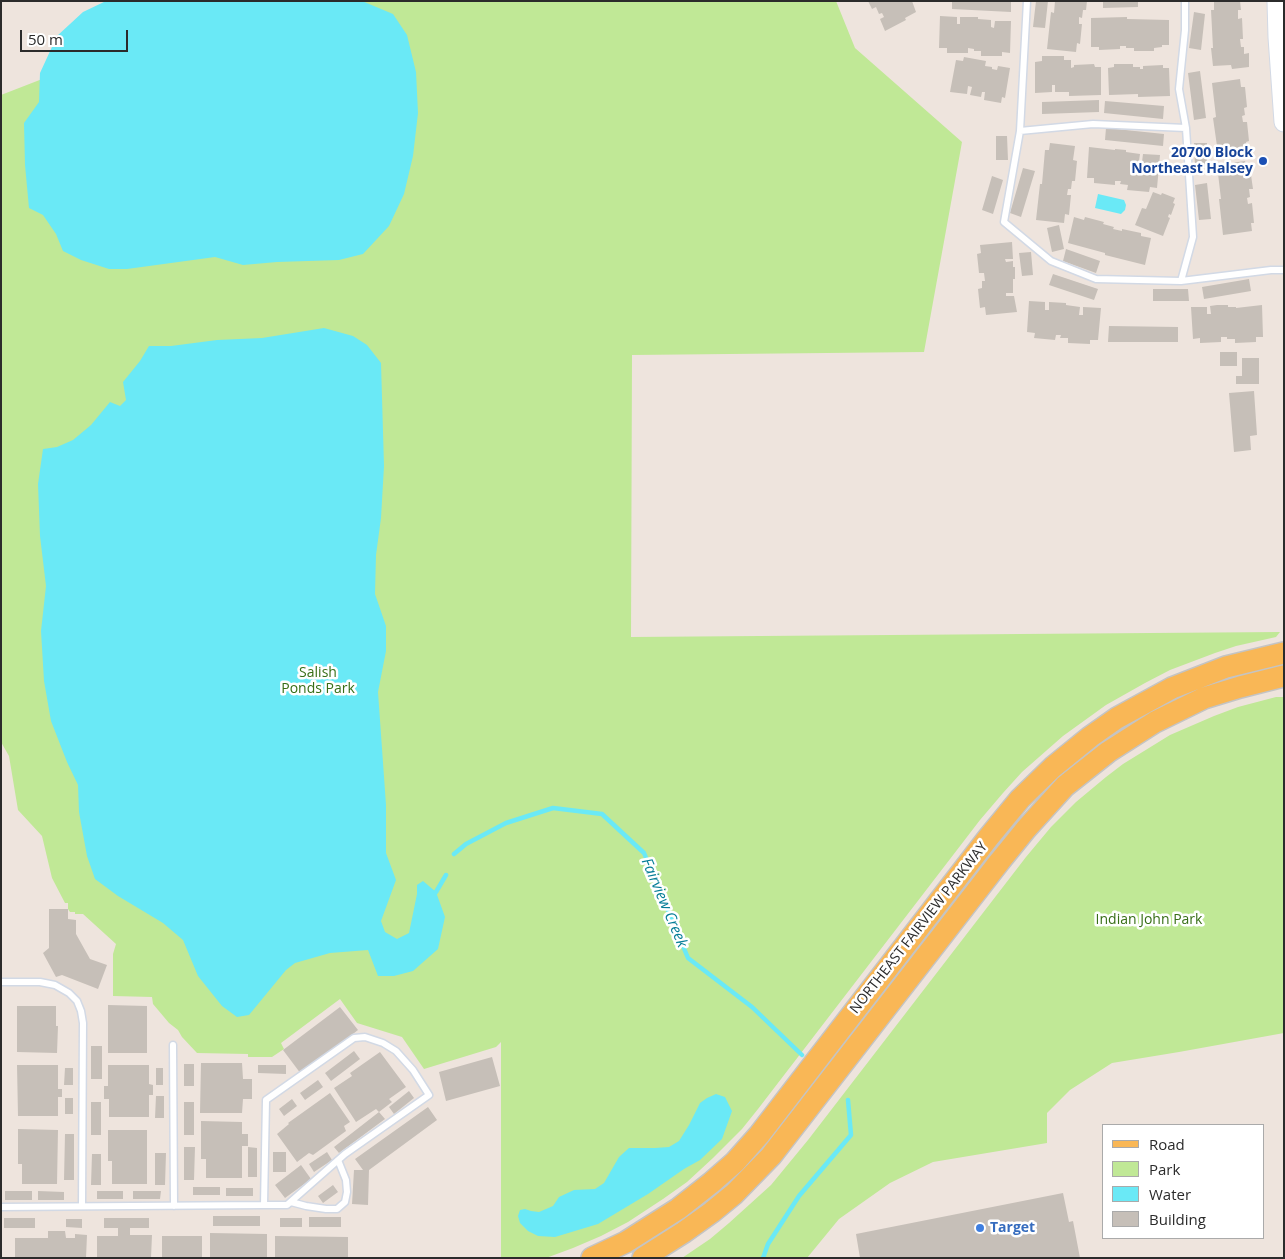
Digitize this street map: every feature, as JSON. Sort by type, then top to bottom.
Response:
[{"type":"main road","name":"NORTHEAST FAIRVIEW PARKWAY","points":[[592,1258],[626,1242],[678,1209],[711,1183],[760,1135],[988,838],[1020,800],[1053,767],[1090,737],[1172,688],[1226,667],[1284,653]]},
{"type":"main road","name":"NORTHEAST FAIRVIEW PARKWAY","points":[[643,1258],[712,1212],[734,1194],[771,1156],[1010,848],[1065,786],[1108,752],[1155,722],[1204,698],[1284,676]]},
{"type":"street","points":[[1277,1],[1284,122]]},
{"type":"lane","points":[[1028,1],[1020,131],[1004,222],[1051,260],[1096,279],[1181,281],[1284,270]]},
{"type":"lane","points":[[1181,281],[1193,237],[1186,128],[1179,89],[1185,30],[1185,1]]},
{"type":"lane","points":[[1020,131],[1093,124],[1186,128]]},
{"type":"lane","points":[[1,982],[40,982],[55,985],[70,993],[81,1011],[83,1023],[82,1206]]},
{"type":"lane","points":[[1,1207],[287,1205],[338,1160],[429,1095],[413,1070],[396,1051],[382,1043],[365,1037],[354,1038],[266,1100],[264,1205]]},
{"type":"lane","points":[[173,1045],[174,1206]]},
{"type":"lane","points":[[291,1202],[326,1209],[337,1209],[345,1202],[347,1192],[346,1180],[338,1160]]},
{"type":"green space","name":"Salish Ponds Park","points":[[243,1],[836,1],[855,48],[962,142],[924,352],[632,355],[631,637],[1280,632],[1276,637],[1236,646],[1170,670],[1106,705],[1063,736],[1022,772],[980,820],[742,1129],[687,1182],[663,1199],[628,1222],[601,1236],[546,1258],[501,1258],[501,1042],[496,1047],[424,1069],[402,1037],[357,1023],[340,999],[281,1043],[284,1049],[272,1057],[248,1057],[248,1054],[197,1053],[153,1004],[152,997],[113,996],[113,954],[116,944],[83,914],[75,914],[75,912],[70,912],[68,909],[68,903],[65,903],[52,878],[42,836],[18,810],[9,756],[1,742],[1,95]]},
{"type":"green space","name":"Indian John Park","points":[[1276,697],[1284,697],[1284,1033],[1112,1063],[1070,1090],[1047,1113],[1047,1143],[933,1162],[890,1183],[839,1219],[807,1258],[682,1258],[710,1239],[771,1185],[808,1140],[1026,857],[1051,827],[1076,802],[1123,764],[1170,735],[1238,707]]},
{"type":"water","points":[[106,1],[362,1],[393,14],[407,35],[416,72],[418,113],[413,156],[404,194],[389,226],[363,254],[339,260],[243,265],[215,257],[127,269],[109,269],[81,260],[63,251],[56,234],[43,215],[29,208],[24,123],[39,102],[40,73],[57,36],[83,12]]},
{"type":"water","points":[[1098,194],[1124,200],[1125,210],[1121,214],[1095,208]]},
{"type":"water","points":[[324,328],[353,336],[367,345],[381,363],[384,466],[381,518],[376,555],[375,594],[386,626],[386,651],[378,692],[386,805],[386,853],[396,880],[381,921],[385,932],[397,939],[409,933],[417,885],[423,881],[436,892],[445,917],[438,949],[413,971],[394,976],[378,976],[368,950],[330,953],[295,963],[286,970],[249,1015],[237,1017],[222,1006],[198,976],[183,940],[163,923],[118,896],[95,879],[87,856],[79,812],[78,785],[51,721],[44,681],[41,631],[46,586],[40,536],[38,484],[43,449],[57,447],[73,440],[91,425],[110,402],[120,406],[126,400],[123,382],[149,346],[171,346],[217,340],[262,338]]},
{"type":"water","points":[[716,1094],[725,1097],[732,1111],[722,1139],[700,1160],[598,1224],[555,1237],[538,1236],[528,1231],[520,1223],[518,1216],[520,1210],[525,1209],[539,1212],[553,1206],[559,1197],[574,1190],[595,1189],[604,1183],[619,1157],[629,1148],[669,1147],[679,1141],[700,1103]]},
{"type":"building","points":[[868,1],[912,1],[916,12],[905,18],[906,20],[885,31],[880,19],[884,17],[882,13],[879,14],[876,7],[872,9]]},
{"type":"building","points":[[952,1],[1011,1],[1011,12],[952,9]]},
{"type":"building","points":[[1036,1],[1048,1],[1045,28],[1033,27]]},
{"type":"building","points":[[1055,1],[1087,1],[1086,10],[1083,10],[1082,18],[1079,17],[1079,24],[1082,24],[1080,44],[1077,43],[1076,52],[1047,49],[1051,12],[1054,13]]},
{"type":"building","points":[[1103,1],[1138,1],[1138,7],[1103,8]]},
{"type":"building","points":[[1214,1],[1240,1],[1241,10],[1238,10],[1238,19],[1242,18],[1243,39],[1240,39],[1241,47],[1244,47],[1244,54],[1249,53],[1249,67],[1232,69],[1231,65],[1213,66],[1211,10],[1214,10]]},
{"type":"building","points":[[1194,12],[1205,14],[1201,50],[1189,48]]},
{"type":"building","points":[[940,16],[957,17],[957,24],[960,24],[960,17],[978,17],[978,19],[991,20],[991,27],[994,28],[995,21],[1011,21],[1010,53],[1002,52],[1002,56],[981,56],[981,51],[974,51],[974,49],[968,48],[968,53],[947,53],[947,48],[939,48]]},
{"type":"building","points":[[1127,17],[1127,19],[1169,20],[1169,45],[1154,48],[1154,51],[1134,51],[1134,48],[1126,48],[1126,46],[1120,46],[1120,49],[1099,50],[1099,47],[1091,47],[1091,18]]},
{"type":"building","points":[[1042,56],[1064,56],[1064,60],[1071,60],[1071,68],[1074,65],[1094,64],[1095,67],[1101,67],[1101,95],[1069,96],[1069,92],[1055,92],[1055,85],[1052,85],[1052,92],[1035,93],[1035,62],[1042,61]]},
{"type":"building","points":[[964,57],[986,61],[985,66],[992,67],[992,69],[997,70],[998,66],[1010,68],[1005,98],[1002,97],[1001,103],[984,100],[985,92],[982,92],[981,97],[970,95],[972,87],[968,86],[967,94],[950,92],[956,60],[963,61]]},
{"type":"building","points":[[1114,64],[1133,64],[1133,67],[1140,67],[1140,69],[1143,69],[1143,66],[1163,65],[1163,68],[1169,68],[1170,96],[1138,97],[1138,94],[1109,95],[1108,68],[1114,67]]},
{"type":"building","points":[[1200,71],[1206,118],[1194,120],[1188,73]]},
{"type":"building","points":[[1240,79],[1241,87],[1245,87],[1247,107],[1244,108],[1245,115],[1242,116],[1243,122],[1247,122],[1249,141],[1246,142],[1247,150],[1218,153],[1213,118],[1216,117],[1212,83]]},
{"type":"building","points":[[1099,100],[1099,112],[1042,114],[1042,102]]},
{"type":"building","points":[[1105,101],[1164,106],[1163,119],[1104,113]]},
{"type":"building","points":[[1106,128],[1164,134],[1163,146],[1105,140]]},
{"type":"building","points":[[996,136],[1007,136],[1008,160],[996,160]]},
{"type":"building","points":[[1050,143],[1075,146],[1073,160],[1077,161],[1075,181],[1072,181],[1071,189],[1068,189],[1067,195],[1071,195],[1069,215],[1065,214],[1064,223],[1036,220],[1045,150],[1049,150]]},
{"type":"building","points":[[1194,143],[1207,143],[1207,167],[1195,167]]},
{"type":"building","points":[[1089,147],[1126,150],[1126,152],[1140,154],[1139,161],[1142,162],[1143,154],[1160,155],[1157,188],[1150,187],[1149,192],[1127,190],[1128,185],[1120,184],[1121,181],[1115,181],[1115,185],[1094,183],[1094,178],[1087,178]]},
{"type":"building","points":[[1245,161],[1247,169],[1250,168],[1253,189],[1249,189],[1250,197],[1247,198],[1248,204],[1252,203],[1254,223],[1251,223],[1252,231],[1223,235],[1217,165]]},
{"type":"building","points":[[1023,168],[1035,171],[1021,217],[1010,213]]},
{"type":"building","points":[[992,176],[1003,180],[993,214],[982,210]]},
{"type":"building","points":[[1207,183],[1211,219],[1199,220],[1195,185]]},
{"type":"building","points":[[1153,192],[1175,198],[1173,203],[1175,204],[1171,215],[1169,214],[1168,217],[1170,218],[1163,236],[1135,225],[1142,208],[1146,209]]},
{"type":"building","points":[[1074,217],[1084,220],[1085,217],[1104,222],[1103,224],[1114,227],[1113,229],[1141,233],[1141,236],[1151,238],[1145,265],[1068,243]]},
{"type":"building","points":[[1059,225],[1064,249],[1052,252],[1047,228]]},
{"type":"building","points":[[1012,242],[1013,259],[1005,259],[1006,262],[1013,261],[1015,279],[1013,279],[1013,293],[1006,293],[1006,296],[1014,296],[1017,312],[986,315],[985,307],[980,308],[978,289],[982,288],[982,281],[985,281],[984,273],[979,273],[977,254],[981,253],[980,245]]},
{"type":"building","points":[[1066,249],[1100,261],[1096,273],[1063,261]]},
{"type":"building","points":[[1031,252],[1033,275],[1022,276],[1019,253]]},
{"type":"building","points":[[1053,274],[1098,289],[1094,300],[1049,285]]},
{"type":"building","points":[[1249,279],[1251,291],[1204,299],[1202,287]]},
{"type":"building","points":[[1153,289],[1188,289],[1189,301],[1153,301]]},
{"type":"building","points":[[1029,301],[1045,302],[1045,310],[1049,310],[1049,302],[1066,303],[1066,305],[1080,307],[1079,315],[1083,315],[1083,307],[1101,308],[1098,340],[1090,340],[1090,344],[1068,343],[1068,338],[1060,338],[1061,335],[1056,335],[1055,340],[1034,338],[1035,333],[1027,332]]},
{"type":"building","points":[[1228,305],[1228,307],[1236,308],[1262,305],[1263,337],[1256,337],[1256,342],[1235,343],[1235,339],[1227,339],[1227,337],[1221,337],[1221,342],[1200,343],[1200,338],[1193,339],[1191,307],[1207,307],[1207,314],[1211,314],[1210,306]]},
{"type":"building","points":[[1109,326],[1178,327],[1178,342],[1108,342]]},
{"type":"building","points":[[1220,352],[1237,352],[1237,366],[1220,366]]},
{"type":"building","points":[[1242,358],[1259,358],[1259,384],[1236,384],[1236,376],[1242,376]]},
{"type":"building","points":[[1254,391],[1257,435],[1250,436],[1251,450],[1234,452],[1229,393]]},
{"type":"building","points":[[49,909],[68,909],[68,919],[76,920],[76,934],[90,959],[107,965],[98,989],[62,975],[56,977],[43,953],[49,948]]},
{"type":"building","points":[[108,1005],[147,1006],[147,1053],[108,1053]]},
{"type":"building","points":[[17,1006],[56,1006],[56,1026],[58,1026],[57,1053],[17,1052]]},
{"type":"building","points":[[340,1007],[358,1030],[301,1074],[283,1050]]},
{"type":"building","points":[[91,1046],[102,1046],[102,1079],[91,1079]]},
{"type":"building","points":[[354,1051],[360,1059],[331,1081],[325,1073]]},
{"type":"building","points":[[380,1052],[406,1087],[389,1099],[392,1102],[379,1112],[376,1109],[356,1122],[334,1088],[352,1076],[350,1073]]},
{"type":"building","points":[[492,1057],[500,1086],[446,1101],[439,1072]]},
{"type":"building","points":[[201,1063],[242,1063],[243,1079],[252,1079],[252,1099],[243,1099],[242,1113],[200,1113]]},
{"type":"building","points":[[184,1064],[194,1064],[194,1086],[184,1086]]},
{"type":"building","points":[[17,1065],[58,1065],[58,1089],[62,1089],[62,1097],[58,1097],[58,1116],[18,1116]]},
{"type":"building","points":[[108,1065],[149,1065],[149,1084],[153,1085],[153,1095],[149,1095],[149,1117],[109,1117],[109,1099],[104,1099],[104,1086],[108,1086]]},
{"type":"building","points":[[258,1065],[286,1065],[286,1074],[258,1073]]},
{"type":"building","points":[[65,1068],[73,1068],[73,1085],[64,1085]]},
{"type":"building","points":[[156,1068],[163,1068],[163,1085],[156,1085]]},
{"type":"building","points":[[318,1080],[323,1087],[305,1100],[300,1093]]},
{"type":"building","points":[[409,1091],[414,1098],[394,1114],[389,1107]]},
{"type":"building","points":[[330,1093],[350,1122],[344,1126],[346,1131],[313,1155],[309,1153],[297,1162],[277,1134],[288,1123]]},
{"type":"building","points":[[156,1096],[164,1096],[164,1118],[155,1118]]},
{"type":"building","points":[[65,1098],[73,1098],[73,1114],[65,1114]]},
{"type":"building","points":[[292,1099],[297,1106],[284,1116],[279,1109]]},
{"type":"building","points":[[91,1102],[101,1102],[101,1135],[91,1135]]},
{"type":"building","points":[[184,1102],[194,1102],[194,1135],[184,1135]]},
{"type":"building","points":[[428,1107],[437,1120],[369,1170],[368,1205],[352,1204],[354,1170],[363,1170],[355,1159]]},
{"type":"building","points":[[379,1112],[385,1119],[339,1153],[334,1147]]},
{"type":"building","points":[[201,1121],[242,1122],[242,1134],[248,1134],[248,1146],[242,1146],[242,1178],[206,1178],[206,1159],[201,1159]]},
{"type":"building","points":[[18,1129],[58,1130],[57,1184],[22,1184],[22,1164],[18,1164]]},
{"type":"building","points":[[108,1130],[147,1130],[147,1184],[112,1184],[112,1161],[108,1161]]},
{"type":"building","points":[[65,1134],[74,1134],[74,1180],[64,1180]]},
{"type":"building","points":[[184,1147],[195,1147],[194,1180],[184,1180]]},
{"type":"building","points":[[248,1147],[257,1148],[257,1177],[248,1177]]},
{"type":"building","points":[[273,1152],[286,1152],[286,1172],[273,1172]]},
{"type":"building","points":[[327,1152],[332,1160],[314,1172],[309,1164]]},
{"type":"building","points":[[155,1153],[166,1153],[165,1185],[155,1185]]},
{"type":"building","points":[[92,1154],[101,1154],[101,1185],[91,1185]]},
{"type":"building","points":[[301,1165],[311,1179],[285,1198],[275,1185]]},
{"type":"building","points":[[333,1185],[338,1192],[323,1203],[318,1196]]},
{"type":"building","points":[[193,1187],[220,1187],[220,1195],[193,1195]]},
{"type":"building","points":[[226,1188],[253,1188],[253,1196],[226,1196]]},
{"type":"building","points":[[5,1191],[32,1191],[32,1200],[5,1200]]},
{"type":"building","points":[[38,1191],[64,1192],[64,1200],[38,1200]]},
{"type":"building","points":[[97,1191],[123,1191],[123,1199],[97,1199]]},
{"type":"building","points":[[133,1191],[161,1191],[160,1199],[133,1199]]},
{"type":"building","name":"Target","points":[[1063,1193],[1069,1222],[1073,1221],[1080,1258],[860,1258],[856,1234]]},
{"type":"building","points":[[213,1216],[260,1216],[260,1226],[213,1226]]},
{"type":"building","points":[[309,1217],[341,1217],[341,1227],[309,1227]]},
{"type":"building","points":[[4,1218],[35,1218],[35,1228],[4,1228]]},
{"type":"building","points":[[104,1218],[149,1218],[149,1228],[130,1228],[130,1235],[152,1235],[151,1258],[97,1258],[97,1236],[118,1236],[118,1228],[104,1228]]},
{"type":"building","points":[[280,1218],[302,1218],[302,1227],[280,1227]]},
{"type":"building","points":[[66,1219],[82,1219],[82,1228],[66,1227]]},
{"type":"building","points":[[48,1231],[65,1231],[66,1238],[75,1238],[75,1234],[87,1235],[86,1258],[15,1258],[15,1238],[48,1238]]},
{"type":"building","points":[[210,1233],[267,1234],[267,1258],[210,1258]]},
{"type":"building","points":[[162,1236],[202,1236],[202,1258],[162,1258]]},
{"type":"building","points":[[275,1236],[348,1237],[348,1258],[275,1258]]},
{"type":"waterway","name":"Fairview Creek","points":[[454,854],[466,844],[506,823],[553,808],[602,814],[644,853],[688,958],[752,1007],[802,1055]]},
{"type":"waterway","name":"Fairview Creek","points":[[436,892],[446,875]]},
{"type":"waterway","name":"Fairview Creek","points":[[763,1258],[768,1244],[799,1196],[851,1135],[848,1100]]},
{"type":"place","name":"20700 Block Northeast Halsey","points":[[1263,161]]},
{"type":"place","name":"Target","points":[[980,1228]]}]
